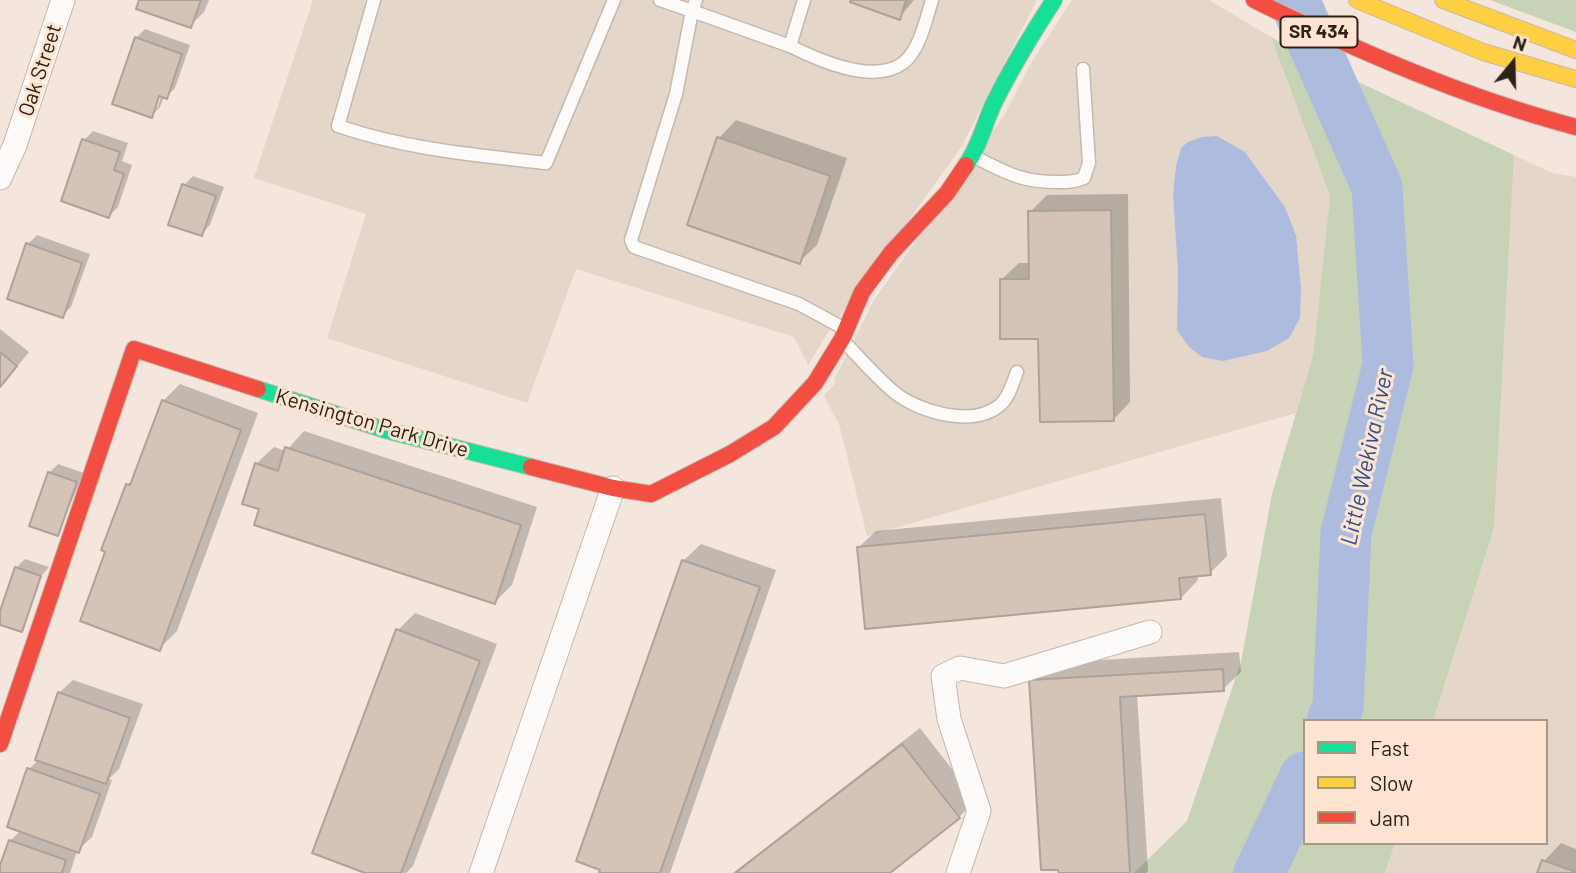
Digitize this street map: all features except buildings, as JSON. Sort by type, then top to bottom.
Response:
[{"type":"street","name":"Oak Street","points":[[0,178],[15,145],[63,0]]},
{"type":"street","name":"Kensington Park Drive","points":[[0,744],[134,349],[385,430],[613,488],[651,495],[730,454],[774,426],[815,383],[844,334],[862,292],[891,253],[947,193],[973,156],[992,108],[1019,55],[1054,0]]},
{"type":"street","name":"SR 434","points":[[1254,0],[1384,62],[1473,95],[1576,127]]},
{"type":"street","points":[[1357,0],[1483,52],[1576,79]]},
{"type":"street","points":[[1443,0],[1576,50]]},
{"type":"street","points":[[481,873],[613,488]]},
{"type":"street","points":[[958,873],[979,811],[949,719],[943,676],[960,668],[1004,676],[1150,632]]},
{"type":"lane","points":[[374,0],[338,126],[374,138],[453,153],[546,163],[614,0]]},
{"type":"lane","points":[[660,0],[694,5],[827,64],[878,72],[903,63],[917,44],[932,0]]},
{"type":"lane","points":[[790,46],[804,0]]},
{"type":"lane","points":[[694,5],[676,94],[631,240],[634,247],[799,304],[844,334],[895,393],[928,411],[957,416],[981,414],[991,410],[1000,405],[1012,388],[1017,372]]},
{"type":"lane","points":[[973,156],[1016,178],[1039,182],[1076,182],[1084,178],[1089,163],[1083,69]]},
{"type":"shaded area","points":[[313,0],[1037,0],[960,149],[829,331],[808,365],[794,337],[576,269],[527,403],[327,338],[366,214],[254,178]]},
{"type":"shaded area","points":[[1072,0],[1209,0],[1271,37],[1330,196],[1313,356],[1296,413],[867,536],[839,424],[824,396],[836,382],[834,380],[874,300],[1005,114],[1031,63]],"holes":[[[1181,148],[1245,152],[1285,207],[1296,235],[1177,330],[1178,273],[1173,195]]]},
{"type":"shaded area","points":[[1514,155],[1552,173],[1576,177],[1576,873],[1385,873],[1394,845],[1548,845],[1548,719],[1434,719],[1494,528]]},
{"type":"green space","points":[[1490,0],[1576,0],[1576,32]]},
{"type":"green space","points":[[1271,37],[1305,57],[1514,155],[1494,528],[1434,719],[1303,719],[1303,845],[1394,845],[1385,873],[1134,873],[1187,821],[1241,662],[1272,494],[1313,356],[1330,196]]},
{"type":"water","points":[[1217,136],[1245,152],[1285,207],[1296,235],[1301,288],[1300,318],[1289,338],[1267,351],[1223,361],[1202,357],[1189,347],[1177,330],[1178,273],[1173,195],[1181,148],[1202,137]]},
{"type":"waterway","name":"Little Wekiva River","points":[[1294,0],[1377,187],[1388,365],[1346,533],[1338,707],[1333,719]]},
{"type":"waterway","name":"Little Wekiva River","points":[[1259,873],[1303,781]]},
{"type":"traffic: fast","points":[[966,165],[1007,78],[1054,0]]},
{"type":"traffic: fast","points":[[258,389],[385,430],[531,467]]},
{"type":"traffic: slow","points":[[1357,0],[1483,52],[1576,79]]},
{"type":"traffic: slow","points":[[1443,0],[1576,50]]},
{"type":"traffic: jam","points":[[1254,0],[1332,37],[1452,87],[1576,127]]},
{"type":"traffic: jam","points":[[531,467],[613,488],[651,494],[730,454],[774,427],[815,383],[842,339],[862,292],[891,253],[947,193],[966,165]]},
{"type":"traffic: jam","points":[[0,744],[134,349],[258,389]]}]
